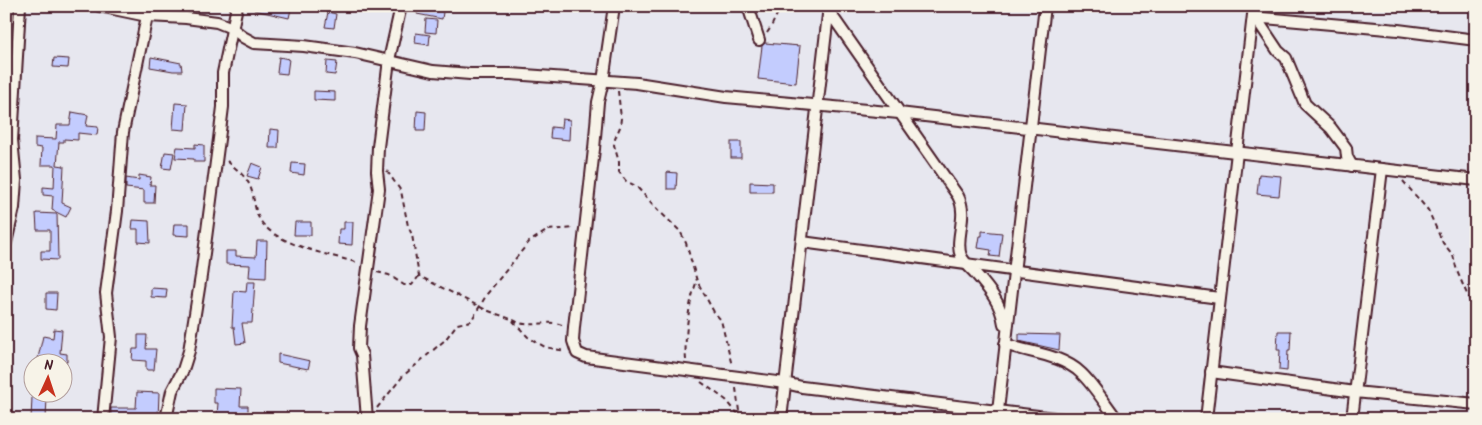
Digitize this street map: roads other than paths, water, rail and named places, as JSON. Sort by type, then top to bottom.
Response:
[{"type":"street","points":[[6,243],[14,208],[16,180],[12,140],[20,6]]},
{"type":"street","points":[[99,6],[217,22],[232,28],[242,37],[254,43],[304,46],[355,53],[434,71],[511,74],[637,83],[726,97],[899,113],[1032,130],[1476,180]]},
{"type":"street","points":[[166,419],[172,391],[184,370],[201,276],[223,107],[223,73],[237,6]]},
{"type":"street","points":[[371,416],[362,355],[359,348],[360,326],[380,189],[377,171],[378,154],[389,60],[401,6]]},
{"type":"street","points":[[614,6],[598,102],[584,226],[574,331],[574,348],[576,353],[586,357],[785,383],[802,388],[997,415],[1063,419]]},
{"type":"street","points":[[748,6],[758,40]]},
{"type":"street","points":[[997,415],[1032,130],[1045,6]]},
{"type":"street","points":[[781,419],[829,8]]},
{"type":"street","points":[[829,8],[962,204],[960,254],[965,264],[996,299],[1003,315],[1005,339]]},
{"type":"street","points":[[103,419],[111,338],[106,293],[117,211],[123,132],[147,11]]},
{"type":"street","points":[[1253,11],[1476,40]]},
{"type":"street","points":[[1206,419],[1253,11]]},
{"type":"street","points":[[1253,11],[1278,52],[1286,58],[1305,104],[1331,128],[1346,148],[1347,156],[1352,166]]},
{"type":"street","points":[[1352,419],[1382,169]]},
{"type":"street","points":[[802,242],[1220,298]]},
{"type":"street","points":[[1005,339],[1068,364],[1081,373],[1117,419]]},
{"type":"street","points":[[1211,372],[1355,392],[1476,404]]}]
